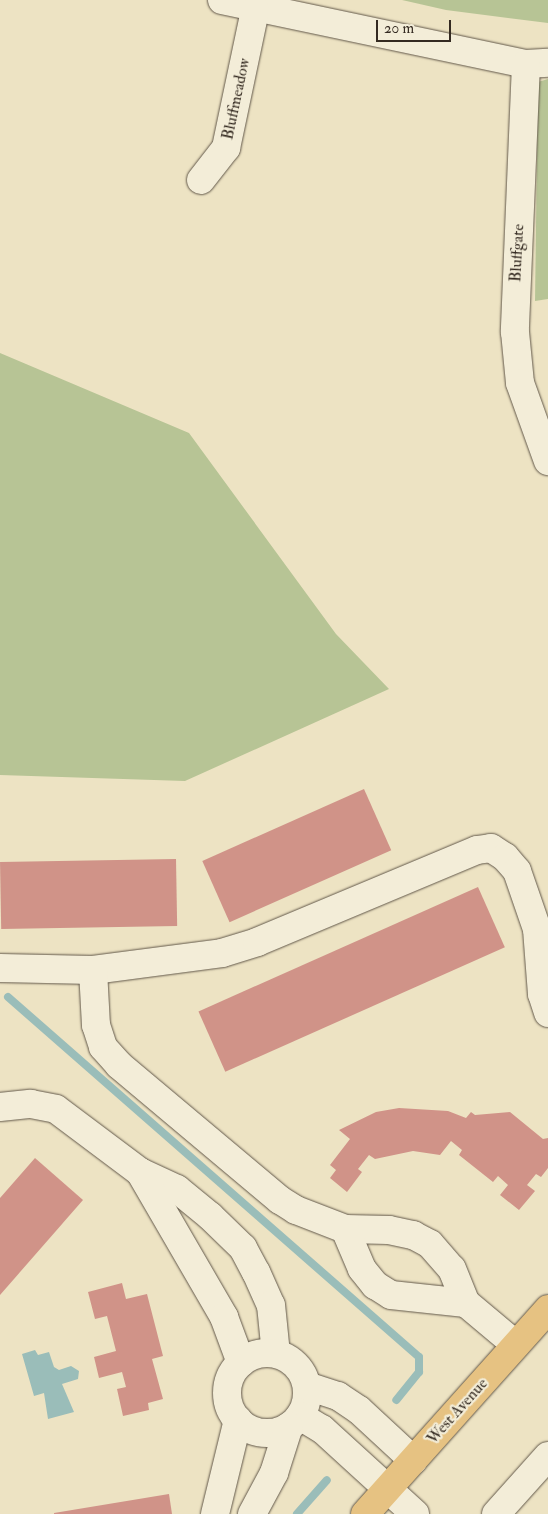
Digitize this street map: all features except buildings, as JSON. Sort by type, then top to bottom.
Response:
[{"type":"main road","name":"West Avenue","points":[[365,1514],[548,1308]]},
{"type":"street","points":[[222,0],[255,10],[537,64]]},
{"type":"street","name":"Bluffmeadow","points":[[201,180],[226,148],[255,10]]},
{"type":"street","name":"Bluffgate","points":[[537,64],[516,332],[520,383],[544,450]]},
{"type":"street","points":[[0,968],[93,970],[222,953],[257,942],[477,850],[490,848],[505,857],[517,872],[537,929],[542,994],[548,1013]]},
{"type":"street","points":[[93,970],[96,1025],[103,1048],[119,1065],[280,1200],[315,1219],[345,1229],[389,1230],[413,1235],[430,1244],[452,1269],[466,1303],[516,1345]]},
{"type":"street","points":[[0,1106],[31,1104],[56,1109],[140,1172],[177,1189],[210,1216],[242,1248],[256,1272],[271,1305],[276,1354]]},
{"type":"street","points":[[140,1172],[224,1317],[241,1363]]},
{"type":"street","points":[[178,1235],[210,1216]]},
{"type":"street","points":[[345,1229],[362,1269],[375,1286],[391,1295],[466,1303]]},
{"type":"street","points":[[263,1353],[276,1354],[296,1366],[307,1386],[306,1402],[294,1421],[274,1473],[255,1509],[218,1502],[238,1420],[228,1397],[233,1373],[241,1363],[263,1353]]},
{"type":"street","points":[[307,1386],[338,1396],[359,1410],[413,1460]]},
{"type":"street","points":[[238,1420],[262,1432],[276,1432],[294,1421],[322,1429],[415,1514]]},
{"type":"street","points":[[496,1514],[548,1456]]},
{"type":"green space","points":[[402,0],[548,0],[548,23],[446,10]]},
{"type":"green space","points":[[548,79],[548,299],[535,301],[538,82]]},
{"type":"green space","points":[[0,353],[189,433],[336,634],[389,689],[185,781],[0,775]]},
{"type":"water","points":[[35,1350],[38,1355],[49,1352],[54,1367],[59,1370],[71,1366],[79,1371],[78,1379],[62,1384],[74,1412],[48,1419],[44,1393],[34,1396],[22,1354]]},
{"type":"waterway","points":[[8,997],[419,1357],[419,1372],[396,1400]]},
{"type":"waterway","points":[[297,1514],[327,1480]]}]
